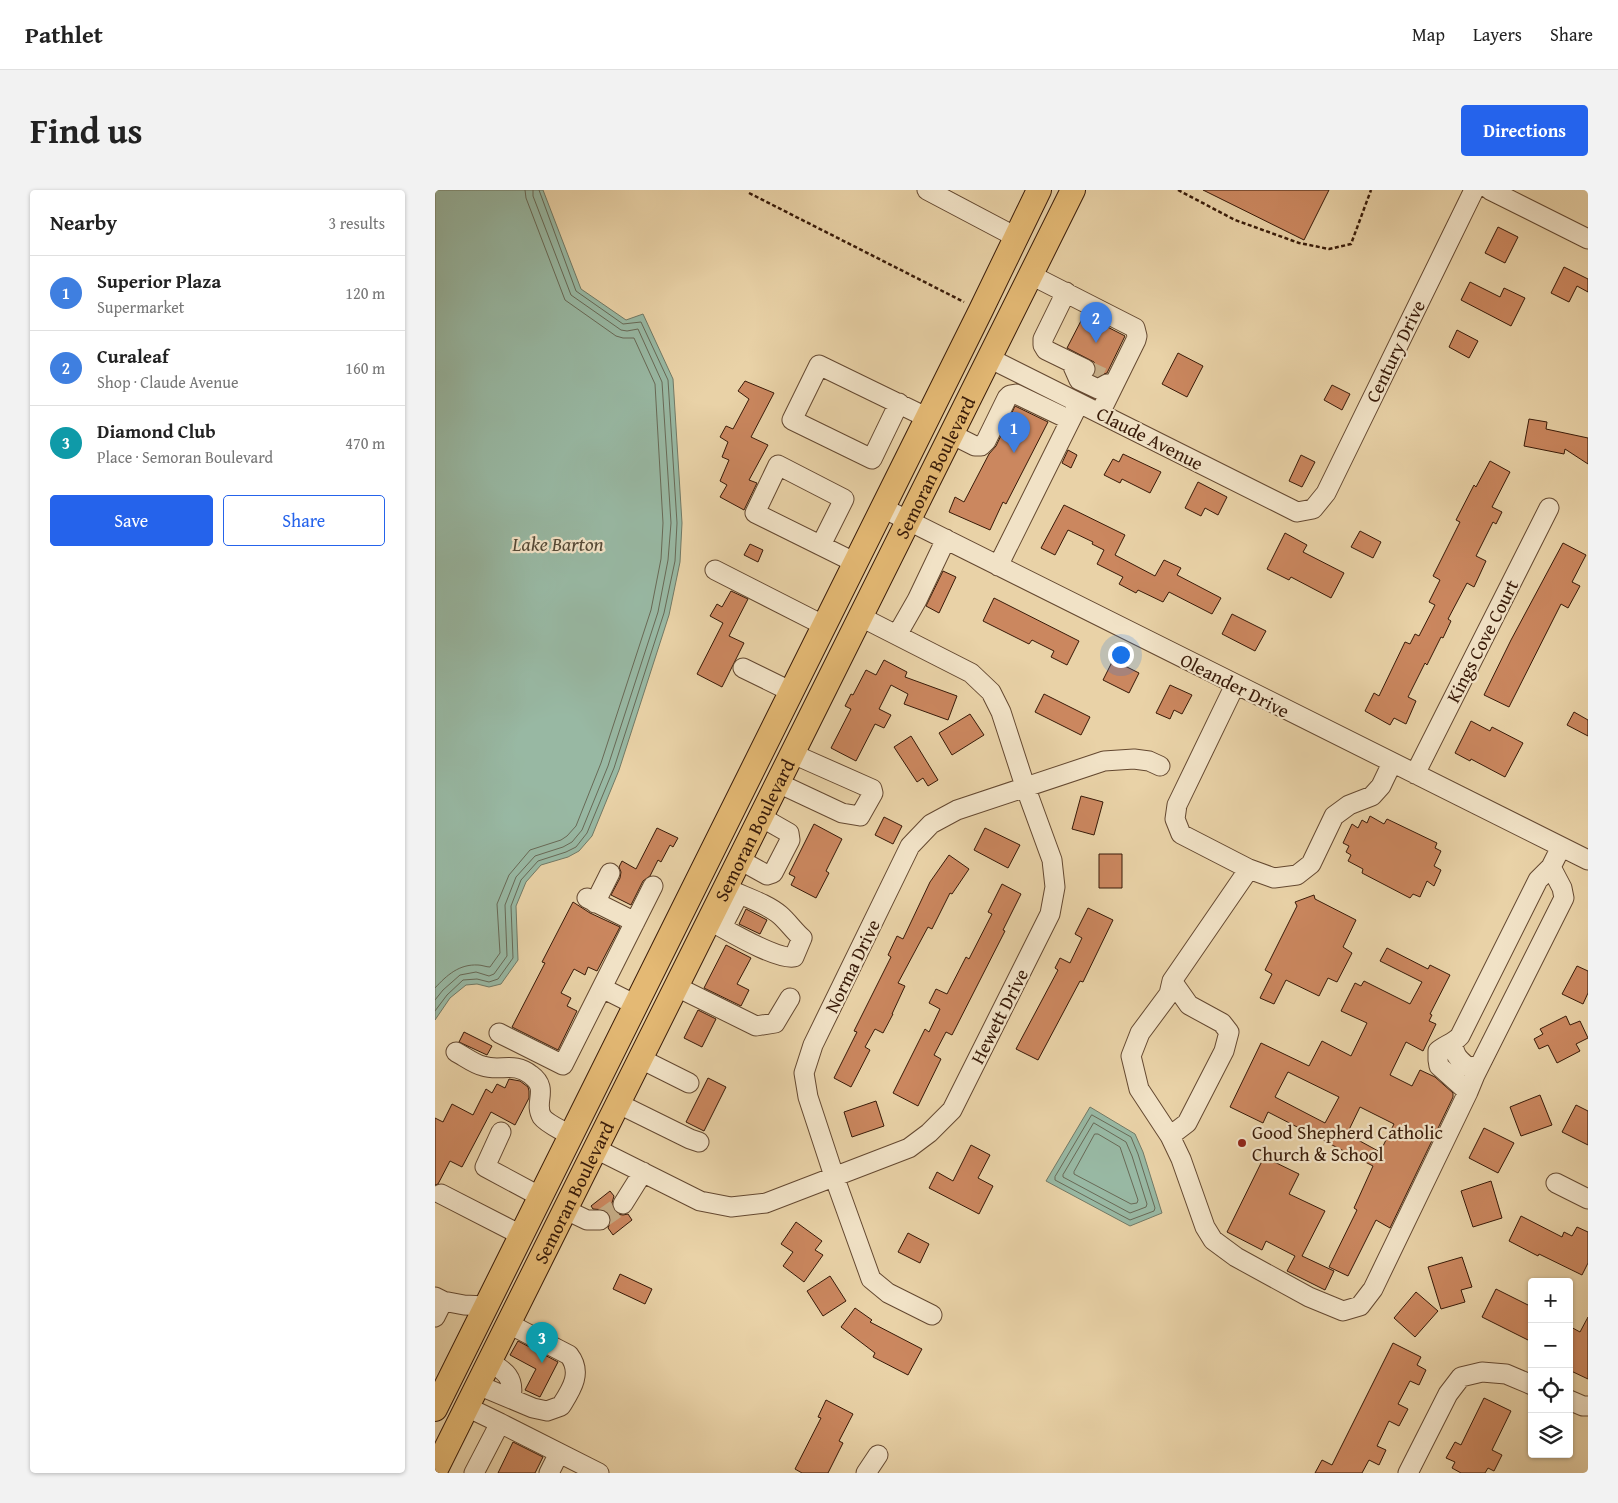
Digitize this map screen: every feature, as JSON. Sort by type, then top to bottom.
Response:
[{"type":"main road","name":"Semoran Boulevard","points":[[435,1409],[825,626],[1039,190]]},
{"type":"main road","name":"Semoran Boulevard","points":[[435,1471],[677,987],[716,924],[733,891],[740,860],[1073,190]]},
{"type":"main road","points":[[589,1099],[584,1124],[586,1137],[596,1149]]},
{"type":"main road","points":[[571,1136],[580,1146],[582,1160],[577,1186]]},
{"type":"street","points":[[927,190],[1017,237]]},
{"type":"street","name":"Century Drive","points":[[1313,509],[1326,493],[1474,190]]},
{"type":"street","points":[[1490,190],[1588,239]]},
{"type":"street","points":[[1031,275],[1135,328],[1136,340],[1108,383],[1100,413]]},
{"type":"street","points":[[1066,292],[1043,339],[1043,345],[1046,350],[1078,366],[1079,380],[1098,389],[1108,383]]},
{"type":"street","name":"Claude Avenue","points":[[989,358],[1297,512],[1313,509]]},
{"type":"street","points":[[899,403],[872,459],[792,420],[819,365],[899,403],[928,418]]},
{"type":"street","points":[[951,434],[975,446],[981,446],[986,441],[1007,398],[1016,394],[1070,420]]},
{"type":"street","points":[[998,566],[1079,402]]},
{"type":"street","points":[[879,444],[908,458]]},
{"type":"street","points":[[821,545],[844,499],[778,465],[755,513],[856,563]]},
{"type":"street","name":"Oleander Drive","points":[[883,508],[1588,860]]},
{"type":"street","name":"Kings Cove Court","points":[[1415,774],[1549,508]]},
{"type":"street","points":[[897,635],[917,600],[946,539]]},
{"type":"street","points":[[715,570],[825,626]]},
{"type":"street","name":"Hewett Drive","points":[[596,1149],[700,1201],[731,1207],[766,1203],[909,1148],[929,1133],[952,1110],[1050,914],[1055,887],[1052,860],[1001,712],[991,692],[971,673],[861,617]]},
{"type":"street","points":[[743,668],[792,692]]},
{"type":"street","points":[[1235,685],[1177,805],[1175,819],[1181,834],[1249,869],[1274,878],[1297,875],[1311,864],[1334,816],[1349,805],[1372,796],[1381,786],[1392,763]]},
{"type":"street","points":[[778,783],[842,813],[860,816],[873,793],[872,789],[793,754]]},
{"type":"street","name":"Norma Drive","points":[[932,1315],[888,1292],[871,1279],[834,1176],[809,1097],[804,1073],[813,1045],[910,846],[931,824],[957,810],[1104,761],[1134,758],[1149,761],[1160,766]]},
{"type":"street","points":[[740,860],[767,875],[773,873],[790,840],[789,832],[761,817]]},
{"type":"street","points":[[1468,1092],[1439,1066],[1438,1051],[1460,1036],[1538,880],[1551,867],[1561,847]]},
{"type":"street","points":[[1249,869],[1140,1032],[1131,1056],[1139,1089],[1171,1136],[1205,1227],[1213,1240],[1244,1261],[1309,1297],[1343,1311],[1360,1306],[1373,1288],[1479,1066],[1564,898],[1562,888],[1551,867]]},
{"type":"street","points":[[610,873],[591,901],[635,922]]},
{"type":"street","points":[[499,1033],[563,1065],[653,886]]},
{"type":"street","points":[[716,924],[756,945],[788,958],[794,957],[802,938],[779,915],[733,891]]},
{"type":"street","points":[[677,987],[756,1026],[775,1024],[790,998]]},
{"type":"street","points":[[602,988],[636,1005]]},
{"type":"street","points":[[1171,988],[1189,1005],[1222,1023],[1229,1032],[1224,1051],[1187,1123],[1171,1136]]},
{"type":"street","points":[[1453,1042],[1454,1054],[1458,1059],[1468,1067],[1479,1066]]},
{"type":"street","points":[[455,1052],[483,1066],[516,1068],[530,1074],[541,1086],[539,1108],[544,1119],[571,1136]]},
{"type":"street","points":[[641,1059],[689,1084]]},
{"type":"street","points":[[619,1104],[699,1142]]},
{"type":"street","points":[[501,1132],[485,1167],[541,1197]]},
{"type":"street","points":[[623,1204],[643,1172]]},
{"type":"street","points":[[1556,1183],[1588,1199]]},
{"type":"street","points":[[441,1194],[521,1235]]},
{"type":"street","points":[[566,1210],[587,1220],[600,1220]]},
{"type":"street","points":[[438,1305],[464,1304],[486,1306]]},
{"type":"street","points":[[478,1385],[533,1408],[547,1411],[561,1406],[571,1391],[576,1375],[575,1363],[569,1356],[509,1324]]},
{"type":"street","points":[[490,1362],[501,1368],[509,1377],[512,1384],[511,1398]]},
{"type":"street","points":[[1407,1473],[1447,1394],[1461,1377],[1482,1372],[1506,1374],[1528,1383]]},
{"type":"street","points":[[1573,1402],[1588,1406]]},
{"type":"street","points":[[467,1407],[599,1473]]},
{"type":"street","points":[[474,1473],[500,1423]]},
{"type":"street","points":[[549,1473],[559,1453]]},
{"type":"street","points":[[866,1473],[878,1455]]},
{"type":"path","points":[[1178,190],[1235,220],[1299,243],[1329,249],[1351,244],[1371,190]]},
{"type":"path","points":[[749,193],[981,310]]},
{"type":"water","name":"Lake Barton","points":[[435,190],[543,190],[581,289],[626,320],[643,314],[673,379],[682,523],[680,562],[669,615],[619,770],[592,836],[579,851],[568,857],[541,865],[526,882],[516,906],[518,960],[501,984],[489,987],[477,984],[466,985],[450,998],[435,1020]]},
{"type":"water","points":[[1090,1107],[1135,1134],[1143,1152],[1162,1213],[1130,1226],[1046,1181]]},
{"type":"building","points":[[1203,190],[1329,190],[1304,240]]},
{"type":"building","points":[[1498,227],[1518,237],[1505,263],[1485,253]]},
{"type":"building","points":[[1564,267],[1588,279],[1588,292],[1577,286],[1569,302],[1551,293]]},
{"type":"building","points":[[1470,282],[1500,297],[1504,288],[1525,298],[1511,326],[1461,300]]},
{"type":"building","points":[[1084,315],[1125,336],[1107,373],[1098,376],[1094,375],[1096,369],[1094,362],[1067,348]]},
{"type":"building","points":[[1457,330],[1478,341],[1469,358],[1449,347]]},
{"type":"building","points":[[1178,353],[1203,366],[1187,397],[1162,384]]},
{"type":"building","points":[[745,381],[774,393],[751,437],[768,445],[749,480],[757,483],[744,510],[720,497],[727,485],[720,481],[729,460],[722,457],[728,442],[720,437],[726,426],[733,429],[749,399],[738,391]]},
{"type":"building","points":[[1332,385],[1350,394],[1342,410],[1324,400]]},
{"type":"building","points":[[1015,406],[1048,422],[1006,504],[1003,502],[990,530],[949,512],[955,497],[964,502],[989,454],[996,446]]},
{"type":"building","points":[[1529,419],[1547,422],[1546,429],[1588,438],[1588,464],[1565,449],[1564,454],[1524,446]]},
{"type":"building","points":[[1068,450],[1077,455],[1071,468],[1062,463]]},
{"type":"building","points":[[1123,454],[1161,472],[1150,493],[1122,479],[1120,483],[1104,475],[1113,459],[1119,462]]},
{"type":"building","points":[[1301,455],[1315,462],[1302,487],[1289,481]]},
{"type":"building","points":[[1490,461],[1510,472],[1492,507],[1502,512],[1496,524],[1493,522],[1476,556],[1486,561],[1474,587],[1467,583],[1448,619],[1451,621],[1443,638],[1441,637],[1427,665],[1425,663],[1408,697],[1416,701],[1406,724],[1394,718],[1390,725],[1365,711],[1374,693],[1379,696],[1405,642],[1410,644],[1415,634],[1419,636],[1435,605],[1429,602],[1440,580],[1433,576],[1460,522],[1456,520],[1474,485],[1476,487]]},
{"type":"building","points":[[1198,482],[1227,497],[1218,515],[1205,508],[1201,516],[1185,508]]},
{"type":"building","points":[[1064,505],[1125,535],[1115,555],[1155,576],[1164,560],[1181,568],[1177,575],[1221,598],[1212,614],[1169,592],[1163,602],[1138,590],[1136,593],[1119,584],[1123,577],[1097,564],[1104,550],[1092,544],[1093,542],[1068,530],[1055,555],[1041,548]]},
{"type":"building","points":[[1360,531],[1381,542],[1373,558],[1351,547]]},
{"type":"building","points":[[1285,533],[1307,545],[1303,552],[1344,573],[1331,598],[1291,577],[1289,580],[1267,569]]},
{"type":"building","points":[[1563,543],[1586,555],[1572,582],[1580,586],[1568,608],[1561,604],[1509,707],[1484,695]]},
{"type":"building","points":[[750,544],[763,550],[758,562],[744,555]]},
{"type":"building","points":[[943,571],[956,577],[939,613],[926,606]]},
{"type":"building","points":[[731,591],[748,599],[729,636],[744,643],[722,687],[697,674],[723,623],[710,616],[717,604],[722,607]]},
{"type":"building","points":[[994,598],[1079,641],[1067,665],[1051,657],[1054,651],[1032,640],[1029,644],[983,621]]},
{"type":"building","points":[[1232,614],[1266,631],[1255,651],[1222,634]]},
{"type":"building","points":[[884,660],[907,672],[905,677],[957,696],[948,720],[904,704],[908,694],[891,685],[879,709],[891,715],[884,728],[875,724],[856,761],[831,748],[851,709],[845,706],[851,694],[853,695],[866,670],[876,675]]},
{"type":"building","points":[[1113,660],[1139,673],[1129,693],[1103,680]]},
{"type":"building","points":[[1170,685],[1192,695],[1182,714],[1174,710],[1170,719],[1156,713]]},
{"type":"building","points":[[1044,694],[1090,717],[1081,735],[1035,712]]},
{"type":"building","points":[[1574,712],[1588,720],[1588,736],[1567,725]]},
{"type":"building","points":[[970,714],[984,735],[952,755],[939,733]]},
{"type":"building","points":[[1471,721],[1490,731],[1492,727],[1523,743],[1505,777],[1471,759],[1470,761],[1455,753]]},
{"type":"building","points":[[911,736],[938,780],[928,786],[923,778],[917,782],[894,747]]},
{"type":"building","points":[[1081,796],[1103,802],[1094,835],[1072,829]]},
{"type":"building","points":[[1370,816],[1384,824],[1387,819],[1437,843],[1435,848],[1441,851],[1434,866],[1441,870],[1434,886],[1427,881],[1420,897],[1413,894],[1410,898],[1362,873],[1363,869],[1348,861],[1351,855],[1346,852],[1349,846],[1343,843],[1352,824],[1358,828],[1362,820],[1367,823]]},
{"type":"building","points":[[884,817],[902,826],[893,844],[875,835]]},
{"type":"building","points":[[814,824],[842,839],[826,871],[829,873],[816,898],[791,885],[795,877],[789,874]]},
{"type":"building","points":[[657,828],[678,838],[673,847],[670,845],[661,862],[658,860],[650,876],[643,881],[631,905],[611,895],[620,878],[621,872],[619,867],[622,861],[636,869]]},
{"type":"building","points":[[985,828],[1020,845],[1008,868],[974,850]]},
{"type":"building","points":[[1099,854],[1122,854],[1122,888],[1099,888]]},
{"type":"building","points":[[949,855],[969,869],[952,894],[950,893],[932,929],[928,927],[898,983],[905,986],[893,1014],[883,1033],[875,1029],[865,1047],[870,1050],[851,1087],[834,1078],[857,1032],[854,1031],[891,957],[888,955],[897,936],[903,939],[930,882]]},
{"type":"building","points":[[1002,884],[1021,894],[1003,930],[1005,931],[952,1035],[946,1032],[934,1055],[941,1059],[918,1106],[893,1093],[925,1029],[929,1032],[940,1009],[929,1003],[936,989],[947,994],[966,957],[969,959],[992,914],[988,912]]},
{"type":"building","points":[[1314,895],[1315,899],[1356,920],[1343,947],[1352,953],[1337,982],[1328,978],[1319,996],[1286,980],[1274,1004],[1260,998],[1272,974],[1265,970],[1297,906],[1295,902]]},
{"type":"building","points":[[573,902],[590,913],[620,927],[597,971],[588,967],[585,975],[574,969],[561,993],[571,998],[567,1006],[577,1011],[558,1050],[512,1027],[545,963],[542,962]]},
{"type":"building","points":[[1088,908],[1113,920],[1083,982],[1080,981],[1038,1060],[1016,1049],[1058,970],[1055,968],[1060,958],[1070,963],[1082,938],[1075,934]]},
{"type":"building","points":[[746,909],[767,920],[760,934],[739,924]]},
{"type":"building","points":[[726,945],[751,958],[737,984],[749,990],[741,1006],[704,988]]},
{"type":"building","points":[[1387,948],[1428,969],[1430,965],[1450,975],[1430,1014],[1432,1015],[1429,1021],[1436,1024],[1423,1051],[1406,1042],[1390,1075],[1412,1086],[1420,1070],[1435,1077],[1453,1093],[1453,1097],[1390,1228],[1376,1220],[1348,1276],[1329,1267],[1357,1210],[1354,1208],[1373,1166],[1268,1112],[1263,1123],[1230,1107],[1261,1043],[1309,1066],[1322,1041],[1351,1056],[1367,1023],[1341,1011],[1355,983],[1361,986],[1364,981],[1410,1004],[1422,982],[1380,961]],"holes":[[[1288,1072],[1339,1097],[1325,1123],[1275,1097]],[[1360,1107],[1394,1124],[1380,1152],[1347,1134]]]},
{"type":"building","points":[[1577,966],[1588,971],[1588,993],[1583,1004],[1562,994]]},
{"type":"building","points":[[698,1010],[716,1019],[702,1047],[684,1038]]},
{"type":"building","points":[[1566,1016],[1570,1025],[1580,1021],[1588,1038],[1576,1044],[1580,1051],[1557,1063],[1548,1045],[1539,1049],[1534,1039],[1543,1034],[1540,1029]]},
{"type":"building","points":[[464,1032],[492,1046],[487,1055],[459,1042]]},
{"type":"building","points":[[708,1078],[726,1087],[704,1131],[686,1122]]},
{"type":"building","points":[[509,1079],[520,1081],[528,1087],[529,1091],[529,1098],[515,1125],[491,1112],[462,1167],[450,1161],[438,1184],[435,1185],[435,1118],[443,1122],[452,1104],[473,1115],[486,1089],[492,1093],[497,1084],[505,1088]]},
{"type":"building","points":[[1540,1095],[1552,1125],[1521,1136],[1510,1107]]},
{"type":"building","points":[[876,1101],[884,1126],[852,1137],[844,1112]]},
{"type":"building","points":[[1576,1105],[1588,1111],[1588,1145],[1562,1132]]},
{"type":"building","points":[[1484,1128],[1514,1143],[1498,1173],[1469,1158]]},
{"type":"building","points":[[971,1145],[990,1155],[978,1178],[993,1186],[979,1214],[929,1188],[937,1172],[953,1181]]},
{"type":"building","points":[[1264,1157],[1299,1174],[1289,1194],[1325,1211],[1302,1256],[1334,1271],[1325,1290],[1287,1271],[1295,1256],[1266,1241],[1262,1250],[1227,1232]]},
{"type":"building","points":[[1491,1181],[1502,1218],[1473,1227],[1461,1191]]},
{"type":"building","points":[[610,1191],[614,1196],[613,1210],[617,1214],[628,1214],[632,1220],[613,1235],[608,1228],[611,1220],[609,1214],[605,1210],[593,1209],[591,1206]]},
{"type":"building","points":[[1521,1216],[1562,1237],[1564,1232],[1572,1236],[1577,1227],[1588,1232],[1588,1263],[1582,1275],[1509,1241]]},
{"type":"building","points":[[796,1222],[822,1241],[815,1250],[823,1255],[804,1282],[783,1266],[793,1252],[781,1244]]},
{"type":"building","points":[[908,1233],[929,1244],[920,1263],[898,1252]]},
{"type":"building","points":[[1462,1257],[1472,1287],[1461,1290],[1465,1302],[1441,1309],[1428,1267]]},
{"type":"building","points":[[620,1274],[652,1289],[645,1304],[613,1289]]},
{"type":"building","points":[[830,1276],[846,1301],[823,1316],[807,1291]]},
{"type":"building","points":[[1496,1289],[1528,1305],[1528,1340],[1482,1317]]},
{"type":"building","points":[[1416,1292],[1438,1311],[1415,1337],[1394,1318]]},
{"type":"building","points":[[855,1308],[872,1320],[870,1322],[922,1349],[908,1375],[873,1357],[875,1353],[841,1327]]},
{"type":"building","points":[[1588,1317],[1588,1379],[1573,1372],[1573,1328],[1580,1332]]},
{"type":"building","points":[[518,1341],[558,1362],[540,1397],[525,1390],[536,1369],[510,1355]]},
{"type":"building","points":[[1393,1343],[1421,1357],[1417,1365],[1426,1370],[1419,1385],[1410,1381],[1398,1404],[1408,1409],[1399,1426],[1389,1421],[1377,1446],[1386,1450],[1379,1465],[1369,1460],[1362,1473],[1315,1473],[1322,1460],[1332,1465]]},
{"type":"building","points":[[1484,1398],[1511,1411],[1492,1450],[1502,1455],[1494,1471],[1488,1468],[1485,1473],[1461,1473],[1452,1468],[1455,1462],[1446,1458],[1455,1442],[1461,1445]]},
{"type":"building","points":[[826,1400],[853,1414],[839,1441],[843,1443],[828,1473],[802,1473],[795,1469],[821,1418],[818,1417]]},
{"type":"building","points":[[513,1442],[543,1457],[535,1473],[498,1473]]},
{"type":"tunnel","points":[[1085,369],[1104,378]]},
{"type":"tunnel","points":[[600,1220],[623,1204]]},
{"type":"place","name":"Curaleaf","points":[[1096,343]]},
{"type":"place","name":"Superior Plaza","points":[[1014,453]]},
{"type":"place","name":"Good Shepherd Catholic Church & School","points":[[1242,1143]]},
{"type":"place","name":"Diamond Club","points":[[542,1363]]}]
